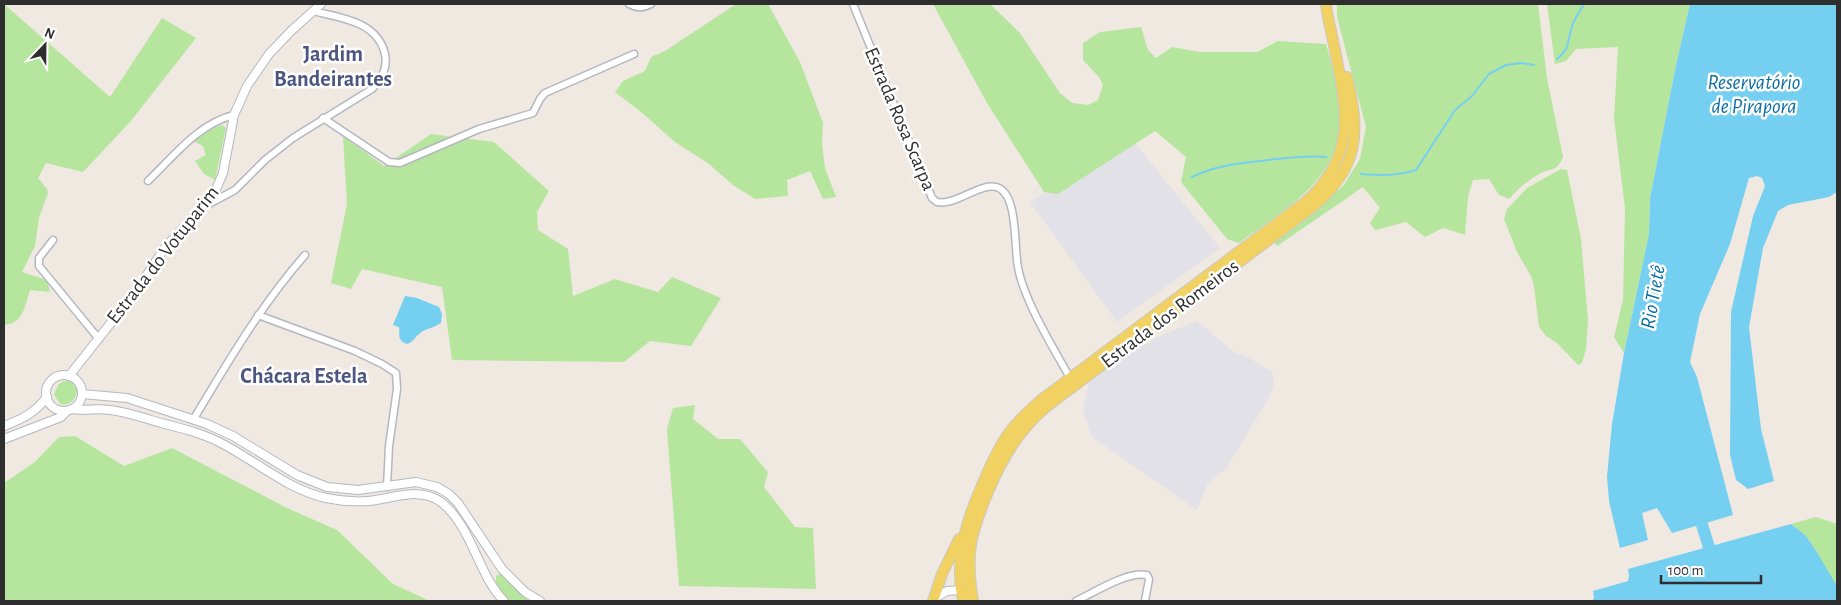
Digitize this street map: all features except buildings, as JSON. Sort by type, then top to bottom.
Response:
[{"type":"main road","name":"Estrada dos Romeiros","points":[[963,601],[960,590],[960,559],[967,522],[990,467],[1008,434],[1034,406],[1304,203],[1328,178],[1339,157],[1346,123],[1344,97],[1326,4]]},
{"type":"main road","name":"Estrada dos Romeiros","points":[[972,601],[969,567],[973,532],[980,510],[997,471],[1008,449],[1020,432],[1046,407],[1310,209],[1328,193],[1342,174],[1353,146],[1355,112],[1345,68],[1331,31]]},
{"type":"main road","points":[[932,600],[942,574],[967,522]]},
{"type":"main road","points":[[960,590],[972,601]]},
{"type":"street","name":"Estrada do Votuparim","points":[[69,376],[136,291],[164,249],[204,206],[217,189],[221,179],[234,115],[240,99],[261,64],[291,30],[322,4]]},
{"type":"street","points":[[322,4],[333,16]]},
{"type":"street","points":[[629,4],[641,7],[651,4]]},
{"type":"street","name":"Estrada Rosa Scarpa","points":[[853,4],[932,198],[936,202],[946,202],[987,186],[999,188],[1007,195],[1012,209],[1016,258],[1022,281],[1034,309],[1070,378]]},
{"type":"street","points":[[204,206],[235,190],[274,153],[323,118],[372,88],[382,79],[386,63],[384,51],[374,33],[364,26],[313,11]]},
{"type":"street","points":[[323,118],[389,162],[400,163],[479,129],[533,113],[540,99],[546,93],[634,54]]},
{"type":"street","points":[[148,181],[176,153],[200,133],[218,121],[234,115]]},
{"type":"street","points":[[53,240],[39,258],[39,266],[99,339]]},
{"type":"street","points":[[192,420],[245,333],[277,288],[305,255]]},
{"type":"street","points":[[258,315],[347,348],[382,364],[396,373],[397,389],[389,446],[387,487]]},
{"type":"street","points":[[4,426],[28,416],[37,409],[47,397],[50,383],[58,377],[69,376],[77,381],[82,394],[79,403],[60,417],[4,439]]},
{"type":"street","points":[[82,394],[127,398],[224,431],[297,475],[317,484],[352,490],[416,482],[437,487],[449,494],[466,513],[502,569],[525,592],[538,601]]},
{"type":"street","points":[[47,397],[52,406],[57,409],[120,411],[204,435],[228,446],[291,485],[325,498],[358,502],[416,494],[433,497],[446,507],[458,523],[474,549],[493,588],[503,601]]},
{"type":"street","points":[[487,576],[493,570],[502,569]]},
{"type":"street","points":[[1076,601],[1129,576],[1147,576],[1149,579],[1145,601]]},
{"type":"street","points":[[932,600],[947,591],[960,590]]},
{"type":"shaded area","points":[[1129,136],[1220,248],[1117,322],[1030,202]]},
{"type":"shaded area","points":[[1197,321],[1234,352],[1244,355],[1272,372],[1274,384],[1269,398],[1227,467],[1207,485],[1197,510],[1092,437],[1083,410],[1089,383],[1097,372],[1162,335]]},
{"type":"green space","points":[[4,4],[110,97],[162,18],[196,38],[130,122],[83,172],[46,163],[38,178],[48,193],[39,218],[35,246],[22,272],[47,280],[50,292],[30,290],[25,308],[19,318],[10,324],[4,325]]},
{"type":"green space","points":[[736,4],[768,4],[800,62],[823,123],[822,143],[825,168],[836,197],[823,199],[810,171],[787,180],[788,196],[755,199],[733,185],[709,164],[675,142],[615,92],[623,81],[645,71],[651,57],[665,51]]},
{"type":"green space","points":[[933,4],[990,4],[1020,33],[1060,93],[1072,103],[1088,105],[1098,100],[1103,85],[1099,77],[1083,60],[1083,43],[1100,32],[1141,27],[1148,50],[1156,58],[1172,47],[1199,52],[1257,52],[1278,41],[1326,44],[1335,78],[1339,106],[1339,130],[1334,153],[1314,184],[1300,198],[1239,243],[1227,239],[1181,182],[1186,157],[1155,131],[1058,194],[1044,192],[987,103]]},
{"type":"green space","points":[[1337,4],[1538,4],[1547,78],[1563,157],[1559,165],[1532,178],[1509,199],[1499,195],[1489,179],[1473,180],[1468,197],[1465,235],[1443,228],[1425,237],[1406,222],[1375,230],[1370,223],[1380,208],[1363,187],[1277,246],[1274,241],[1343,186],[1360,159],[1366,127],[1337,17]]},
{"type":"green space","points":[[1547,4],[1690,4],[1650,198],[1649,234],[1624,353],[1614,337],[1623,300],[1625,209],[1614,118],[1618,47],[1576,49],[1566,61],[1555,64]]},
{"type":"green space","points":[[222,125],[226,128],[215,180],[204,174],[195,161],[206,155],[203,146],[193,141]]},
{"type":"green space","points":[[431,134],[494,142],[549,191],[537,212],[538,230],[568,249],[573,296],[615,279],[658,292],[672,277],[721,298],[691,346],[650,341],[624,362],[452,360],[442,287],[362,269],[351,289],[331,283],[347,204],[343,136],[384,166]]},
{"type":"green space","points":[[1561,169],[1567,170],[1581,239],[1588,320],[1586,349],[1582,363],[1578,365],[1557,343],[1546,336],[1539,327],[1531,276],[1517,252],[1504,219],[1507,209],[1527,188]]},
{"type":"green space","points":[[63,381],[70,381],[77,389],[76,396],[72,401],[64,405],[60,404],[54,395],[58,385]]},
{"type":"green space","points":[[695,405],[693,419],[718,439],[740,439],[768,472],[764,487],[795,527],[813,528],[816,589],[679,586],[667,429],[673,408]]},
{"type":"green space","points":[[75,436],[124,466],[172,448],[287,508],[337,530],[393,584],[430,601],[4,601],[4,483],[35,462],[59,437]]},
{"type":"green space","points":[[1816,517],[1837,524],[1837,586],[1806,537],[1791,524]]},
{"type":"green space","points":[[500,574],[529,601],[509,601],[496,583],[496,576]]},
{"type":"water","name":"Reservatório de Pirapora","points":[[1690,4],[1837,4],[1837,192],[1829,197],[1788,205],[1778,211],[1763,248],[1749,327],[1761,429],[1774,481],[1748,489],[1736,480],[1730,455],[1731,312],[1753,216],[1765,186],[1762,178],[1757,176],[1749,178],[1730,244],[1700,314],[1690,362],[1697,377],[1733,515],[1672,533],[1657,508],[1642,513],[1648,540],[1620,548],[1609,501],[1607,477],[1612,424],[1624,353],[1649,234],[1650,198]]},
{"type":"water","points":[[405,296],[417,298],[439,307],[442,314],[441,323],[423,331],[407,344],[400,339],[399,327],[393,325]]},
{"type":"water","points":[[1791,524],[1806,536],[1818,554],[1837,586],[1837,601],[1592,601],[1594,598],[1593,591],[1628,581],[1628,569]]},
{"type":"waterway","points":[[1557,59],[1566,49],[1573,23],[1584,4]]},
{"type":"waterway","points":[[1361,174],[1389,175],[1416,170],[1455,110],[1472,96],[1489,74],[1506,65],[1521,63],[1534,65]]},
{"type":"waterway","points":[[1192,177],[1219,167],[1238,164],[1297,157],[1326,157]]},
{"type":"waterway","name":"Rio Tietê","points":[[1697,509],[1714,563]]},
{"type":"district","name":"Jardim Bandeirantes","points":[[333,66]]},
{"type":"district","name":"Chácara Estela","points":[[304,376]]}]
